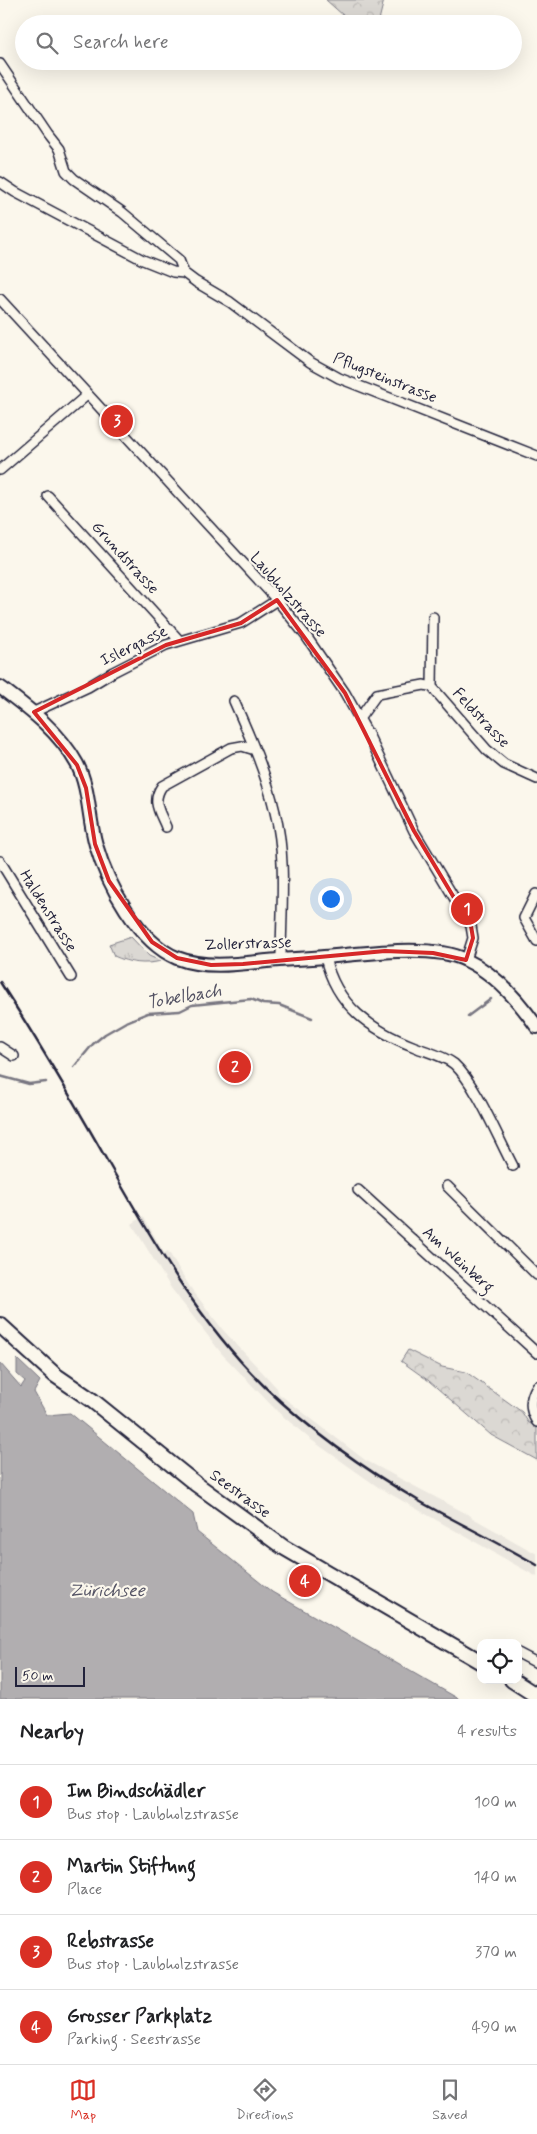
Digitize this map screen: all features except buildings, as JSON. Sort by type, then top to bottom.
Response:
[{"type":"main road","name":"Seestrasse","points":[[0,1324],[55,1375],[92,1401],[229,1509],[283,1547],[477,1660]]},
{"type":"main road","points":[[518,1684],[537,1696]]},
{"type":"street","name":"Pflugsteinstrasse","points":[[0,64],[59,149],[66,170],[74,179],[122,212],[180,260],[184,273]]},
{"type":"street","name":"Pflugsteinstrasse","points":[[0,182],[15,192],[143,260],[172,272],[184,273],[230,302],[310,362],[339,378],[537,456]]},
{"type":"street","name":"Laubholzstrasse","points":[[0,299],[277,600],[327,666],[359,718],[414,831],[470,926],[473,938],[466,960]]},
{"type":"street","points":[[0,470],[87,395]]},
{"type":"street","name":"Grundstrasse","points":[[48,496],[180,640]]},
{"type":"street","name":"Islergasse","points":[[34,712],[88,687],[166,645],[241,623],[277,600]]},
{"type":"street","points":[[359,718],[377,694],[424,685],[432,687],[433,617]]},
{"type":"street","name":"Zollerstrasse","points":[[0,687],[34,712],[65,744],[77,765],[86,788],[95,844],[109,881],[130,916],[152,942],[178,958],[210,965],[385,951],[433,953],[466,960],[505,988],[535,1020]]},
{"type":"street","name":"Feldstrasse","points":[[432,687],[487,750],[504,764],[537,779]]},
{"type":"street","points":[[234,701],[255,750],[276,812],[282,853],[281,960]]},
{"type":"street","points":[[166,827],[157,806],[157,794],[162,786],[232,748],[242,746],[255,750]]},
{"type":"street","name":"Haldenstrasse","points":[[0,861],[71,977]]},
{"type":"street","points":[[536,894],[524,918],[537,941]]},
{"type":"street","points":[[324,957],[328,972],[358,1016],[375,1028],[451,1062],[459,1069],[471,1086],[513,1166]]},
{"type":"street","points":[[0,1047],[14,1056]]},
{"type":"street","points":[[447,1186],[537,1275]]},
{"type":"street","name":"Am Weinberg","points":[[358,1190],[537,1353]]},
{"type":"street","points":[[537,1386],[530,1403],[532,1415],[537,1422]]},
{"type":"street","points":[[522,1656],[537,1663]]},
{"type":"highlighted area","points":[[277,600],[345,693],[414,831],[471,926],[473,938],[466,960],[433,953],[385,951],[243,964],[211,965],[177,958],[152,942],[109,881],[95,844],[86,788],[77,765],[34,712],[166,645],[241,623]]},
{"type":"shaded area","points":[[143,1216],[164,1253],[168,1251],[190,1287],[223,1330],[277,1388],[279,1394],[365,1460],[471,1516],[537,1554],[537,1577],[378,1487],[310,1439],[278,1412],[222,1354],[171,1288],[132,1224]]},
{"type":"green space","points":[[326,0],[384,0],[380,15],[343,15]]},
{"type":"green space","points":[[131,937],[149,956],[161,961],[137,963],[114,956],[109,944]]},
{"type":"green space","points":[[408,1350],[442,1367],[466,1372],[522,1412],[528,1422],[537,1428],[537,1460],[491,1435],[429,1381],[401,1361]]},
{"type":"water","name":"Zürichsee","points":[[17,1359],[40,1381],[34,1392],[47,1415],[70,1413],[193,1514],[197,1532],[272,1592],[459,1699],[0,1699],[0,1363],[21,1387],[25,1381],[17,1374]]},
{"type":"waterway","name":"Tobelbach","points":[[74,1067],[93,1044],[105,1034],[126,1022],[148,1013],[180,1011],[192,1005],[251,999],[263,1004],[279,1005],[312,1018]]},
{"type":"waterway","name":"Tobelbach","points":[[468,1016],[491,999]]},
{"type":"waterway","name":"Tobelbach","points":[[0,1076],[29,1084],[46,1082]]},
{"type":"railway","points":[[0,982],[56,1072],[143,1223],[179,1281],[219,1336],[241,1362],[265,1387],[319,1434],[378,1476],[419,1501],[537,1565]]},
{"type":"place","name":"Rebstrasse","points":[[117,421]]},
{"type":"place","name":"Im Bindschädler","points":[[467,909]]},
{"type":"place","name":"Martin Stiftung","points":[[235,1067]]},
{"type":"place","name":"Grosser Parkplatz","points":[[305,1581]]}]
